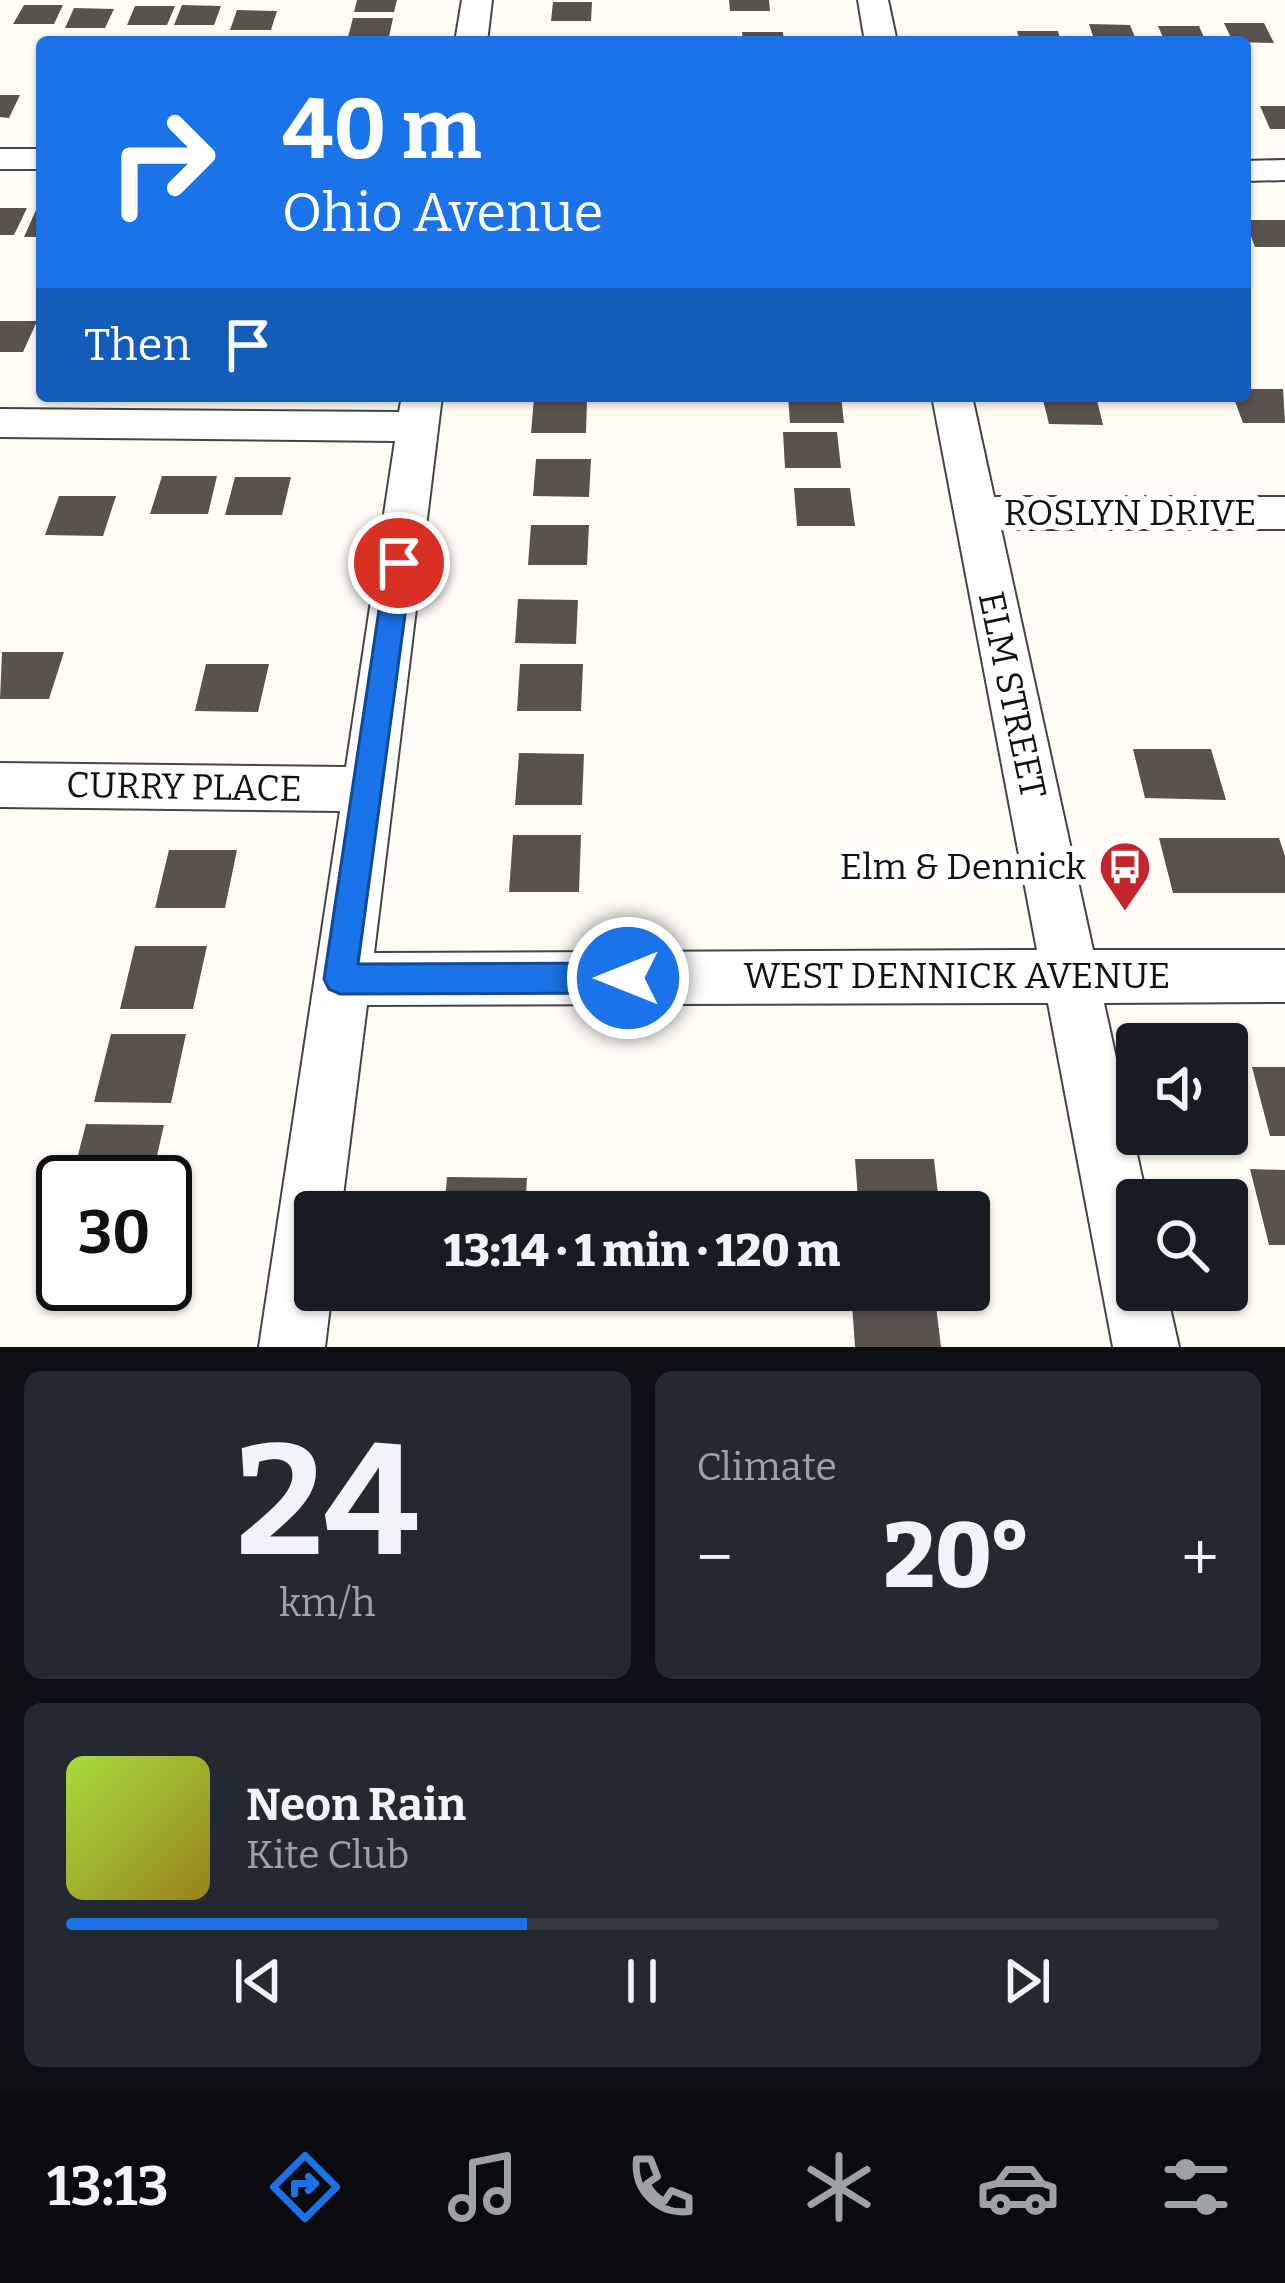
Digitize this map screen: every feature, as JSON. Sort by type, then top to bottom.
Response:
[{"type":"street","points":[[472,36],[477,0]]},
{"type":"street","points":[[873,0],[880,36]]},
{"type":"street","points":[[0,159],[36,160]]},
{"type":"street","points":[[1251,171],[1285,170]]},
{"type":"street","name":"ELM STREET","points":[[953,402],[1146,1347]]},
{"type":"street","points":[[0,423],[420,411],[292,1347]]},
{"type":"street","name":"ROSLYN DRIVE","points":[[975,513],[1285,513]]},
{"type":"street","name":"CURRY PLACE","points":[[0,785],[367,789]]},
{"type":"street","name":"WEST DENNICK AVENUE","points":[[340,979],[1285,976]]},
{"type":"building","points":[[357,0],[397,0],[394,12],[354,12]]},
{"type":"building","points":[[729,0],[769,0],[770,11],[730,11]]},
{"type":"building","points":[[553,2],[592,2],[591,21],[551,21]]},
{"type":"building","points":[[24,5],[63,5],[54,24],[13,24]]},
{"type":"building","points":[[182,5],[221,6],[214,25],[174,25]]},
{"type":"building","points":[[135,6],[175,6],[167,25],[127,25]]},
{"type":"building","points":[[74,8],[114,9],[105,28],[65,28]]},
{"type":"building","points":[[237,10],[277,11],[271,30],[230,30]]},
{"type":"building","points":[[353,18],[393,18],[389,36],[348,36]]},
{"type":"building","points":[[1224,23],[1264,23],[1274,43],[1251,42],[1251,36],[1230,36]]},
{"type":"building","points":[[1089,24],[1130,25],[1135,36],[1093,36]]},
{"type":"building","points":[[1158,26],[1199,26],[1203,36],[1162,36]]},
{"type":"building","points":[[1017,31],[1058,31],[1059,36],[1018,36]]},
{"type":"building","points":[[742,32],[783,32],[783,36],[742,36]]},
{"type":"building","points":[[0,95],[20,95],[9,118],[0,117]]},
{"type":"building","points":[[1260,106],[1285,106],[1285,129],[1270,129]]},
{"type":"building","points":[[0,208],[27,208],[14,235],[0,235]]},
{"type":"building","points":[[36,210],[36,237],[24,237]]},
{"type":"building","points":[[1251,220],[1285,220],[1285,247],[1255,247]]},
{"type":"building","points":[[0,321],[36,321],[23,352],[0,352]]},
{"type":"building","points":[[1251,389],[1283,389],[1285,423],[1243,423],[1235,402],[1251,402]]},
{"type":"building","points":[[534,402],[587,402],[586,433],[531,433]]},
{"type":"building","points":[[788,402],[842,402],[844,423],[790,423]]},
{"type":"building","points":[[1044,402],[1097,402],[1103,425],[1049,424]]},
{"type":"building","points":[[783,432],[837,432],[841,468],[785,468]]},
{"type":"building","points":[[536,459],[591,459],[589,497],[533,496]]},
{"type":"building","points":[[162,476],[217,476],[208,514],[150,514]]},
{"type":"building","points":[[235,477],[291,477],[282,515],[225,515]]},
{"type":"building","points":[[794,488],[850,488],[855,526],[797,526]]},
{"type":"building","points":[[59,496],[116,496],[103,536],[45,535]]},
{"type":"building","points":[[531,525],[589,525],[587,565],[528,565]]},
{"type":"building","points":[[518,599],[578,600],[576,644],[515,643]]},
{"type":"building","points":[[2,652],[64,652],[49,699],[0,699]]},
{"type":"building","points":[[206,664],[269,664],[258,712],[195,711]]},
{"type":"building","points":[[520,664],[583,664],[581,711],[517,711]]},
{"type":"building","points":[[1133,749],[1211,749],[1226,800],[1145,798]]},
{"type":"building","points":[[519,753],[584,754],[582,805],[515,805]]},
{"type":"building","points":[[513,835],[581,835],[579,892],[509,892]]},
{"type":"building","points":[[1159,838],[1279,838],[1285,856],[1285,893],[1173,893]]},
{"type":"building","points":[[169,850],[237,850],[225,908],[155,908]]},
{"type":"building","points":[[135,946],[207,946],[193,1009],[120,1009]]},
{"type":"building","points":[[111,1034],[186,1034],[171,1103],[94,1102]]},
{"type":"building","points":[[1252,1067],[1285,1067],[1285,1136],[1270,1136]]},
{"type":"building","points":[[86,1124],[164,1125],[157,1155],[78,1155]]},
{"type":"building","points":[[855,1159],[934,1159],[938,1191],[857,1191]]},
{"type":"building","points":[[1250,1169],[1285,1170],[1285,1245],[1269,1245]]},
{"type":"building","points":[[447,1177],[527,1178],[526,1191],[446,1191]]},
{"type":"building","points":[[852,1311],[937,1311],[941,1347],[855,1347]]},
{"type":"place","name":"Elm & Dennick","points":[[1125,913]]},
{"type":"route","points":[[399,563],[340,979],[628,978]]}]
